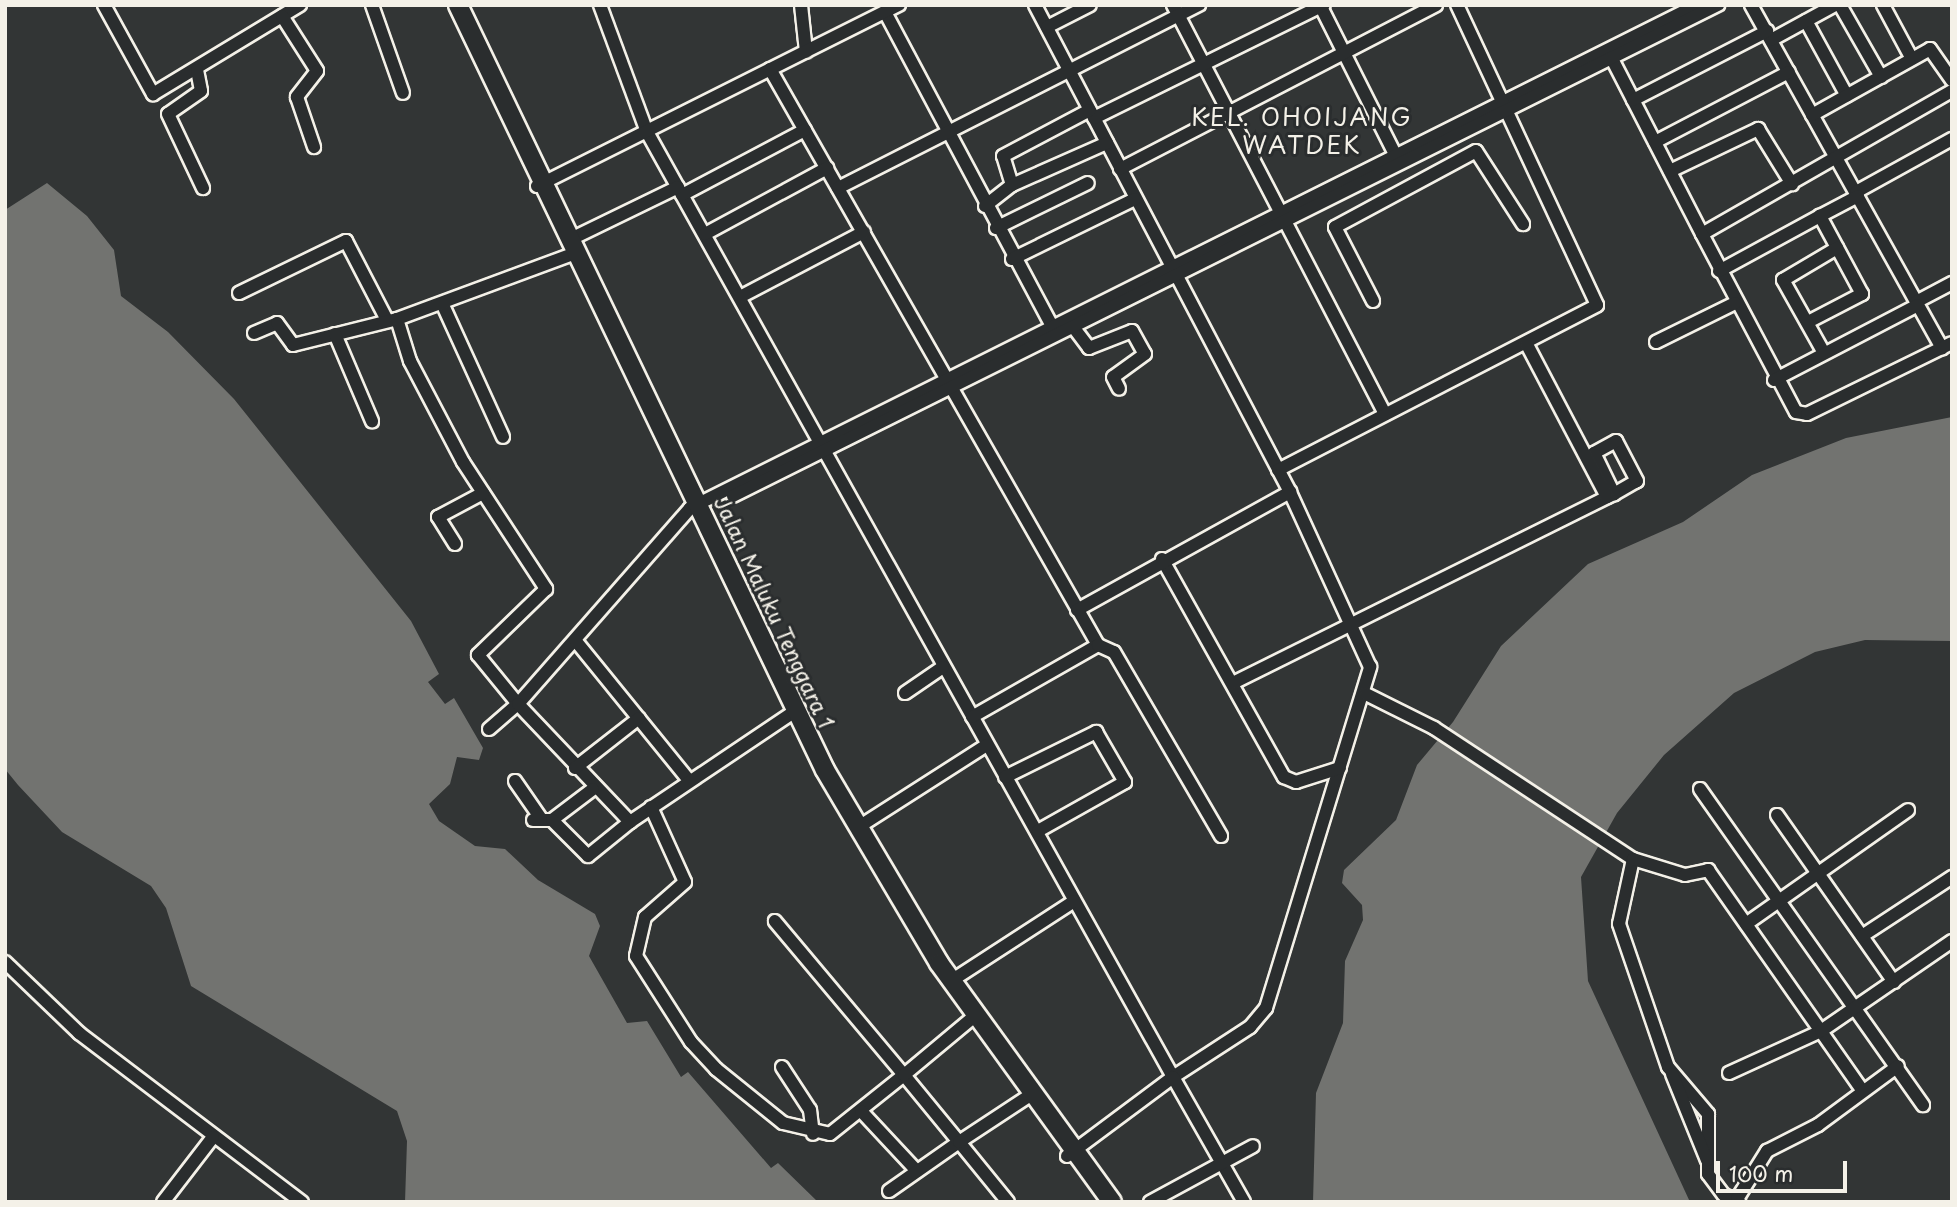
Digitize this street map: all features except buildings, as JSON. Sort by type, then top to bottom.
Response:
[{"type":"highway","name":"Jalan Maluku Tenggara 1","points":[[447,5],[571,247],[791,713],[872,872],[970,1020],[1026,1098],[1112,1202]]},
{"type":"highway","name":"Jalan Maluku Tenggara 1","points":[[458,5],[540,184]]},
{"type":"highway","name":"Jalan Maluku Tenggara 1","points":[[791,713],[857,828],[951,981],[1071,1153],[1100,1202]]},
{"type":"street","points":[[104,5],[153,94],[197,71],[300,5]]},
{"type":"street","points":[[372,5],[403,93]]},
{"type":"street","points":[[600,5],[647,132],[943,667],[1038,831],[1074,901],[1244,1202]]},
{"type":"street","points":[[801,5],[806,52]]},
{"type":"street","points":[[540,184],[899,5]]},
{"type":"street","points":[[1035,5],[1290,492],[1354,624],[1370,667],[1366,694],[1263,1014],[1071,1153]]},
{"type":"street","points":[[1046,27],[1090,5]]},
{"type":"street","points":[[838,188],[1176,10],[1199,5]]},
{"type":"street","points":[[1120,169],[1436,5]]},
{"type":"street","points":[[1278,470],[1594,309],[1597,299],[1457,5]]},
{"type":"street","points":[[1609,54],[1697,5]]},
{"type":"street","points":[[489,729],[518,704],[694,511],[1506,104],[1718,5]]},
{"type":"street","points":[[1609,54],[1774,380],[1796,412],[1807,414],[1947,345],[1917,303],[1751,5]]},
{"type":"street","points":[[1633,100],[1769,35],[1806,21],[1835,5]]},
{"type":"street","points":[[1840,5],[1881,77]]},
{"type":"street","points":[[1883,5],[1912,59]]},
{"type":"street","points":[[1012,185],[1003,156],[1322,6],[1398,158]]},
{"type":"street","points":[[1176,10],[1385,414]]},
{"type":"street","points":[[885,12],[1012,259],[1054,331]]},
{"type":"street","points":[[282,16],[317,71],[298,97],[314,147]]},
{"type":"street","points":[[1806,21],[1847,96]]},
{"type":"street","points":[[1812,115],[1931,50],[1952,80]]},
{"type":"street","points":[[770,69],[1077,610],[1098,645],[1114,652],[1221,836]]},
{"type":"street","points":[[197,71],[201,91],[168,114],[203,188]]},
{"type":"street","points":[[1655,142],[1789,72]]},
{"type":"street","points":[[1702,234],[1952,91]]},
{"type":"street","points":[[1398,158],[1423,151],[1506,104]]},
{"type":"street","points":[[1670,171],[1758,129],[1792,184]]},
{"type":"street","points":[[254,333],[277,323],[290,346],[392,320],[442,303],[571,247],[805,131]]},
{"type":"street","points":[[1719,271],[1952,139]]},
{"type":"street","points":[[985,205],[1012,185],[1107,143]]},
{"type":"street","points":[[1373,301],[1335,227],[1433,173],[1479,150],[1523,224]]},
{"type":"street","points":[[1423,151],[1433,173]]},
{"type":"street","points":[[705,234],[827,168]]},
{"type":"street","points":[[996,228],[1088,183]]},
{"type":"street","points":[[1012,259],[1135,199]]},
{"type":"street","points":[[1808,322],[1862,294],[1820,216]]},
{"type":"street","points":[[740,297],[864,232]]},
{"type":"street","points":[[239,293],[346,241],[392,320],[417,376],[483,493],[546,589],[478,655],[593,789],[630,822]]},
{"type":"street","points":[[1824,353],[1783,280],[1837,248]]},
{"type":"street","points":[[1054,331],[1074,328],[1172,271]]},
{"type":"street","points":[[1774,380],[1952,284]]},
{"type":"street","points":[[442,303],[503,437]]},
{"type":"street","points":[[1656,342],[1735,303]]},
{"type":"street","points":[[1074,328],[1089,348],[1132,331],[1145,354],[1113,377],[1119,389]]},
{"type":"street","points":[[335,334],[372,421]]},
{"type":"street","points":[[1233,683],[1611,495],[1526,343]]},
{"type":"street","points":[[1077,610],[1162,559],[1290,492]]},
{"type":"street","points":[[455,544],[438,517],[483,493]]},
{"type":"street","points":[[1162,559],[1284,777],[1296,782],[1340,768]]},
{"type":"street","points":[[575,640],[688,779]]},
{"type":"street","points":[[972,718],[1098,645]]},
{"type":"street","points":[[905,693],[943,667]]},
{"type":"street","points":[[1366,694],[1434,728],[1633,859],[1685,875],[1706,869],[1863,1091]]},
{"type":"street","points":[[515,781],[542,820],[586,856],[688,779],[791,713]]},
{"type":"street","points":[[575,768],[639,719]]},
{"type":"street","points":[[1005,777],[1096,732],[1125,782],[1038,831]]},
{"type":"street","points":[[857,828],[987,745]]},
{"type":"street","points":[[542,820],[593,789]]},
{"type":"street","points":[[1700,789],[1782,899],[1923,1105]]},
{"type":"street","points":[[651,807],[685,883],[645,917],[636,956],[697,1049],[768,1114],[813,1134],[834,1132],[970,1020]]},
{"type":"street","points":[[1746,924],[1908,810]]},
{"type":"street","points":[[1777,815],[1894,982]]},
{"type":"street","points":[[1633,859],[1619,924],[1672,1073],[1708,1114],[1709,1165],[1724,1195],[1738,1200],[1767,1152],[1898,1066]]},
{"type":"street","points":[[1861,936],[1952,877]]},
{"type":"street","points":[[951,981],[1074,901]]},
{"type":"street","points":[[775,921],[1008,1202]]},
{"type":"street","points":[[1729,1073],[1821,1031],[1952,941]]},
{"type":"street","points":[[5,962],[79,1032],[213,1137],[302,1202]]},
{"type":"street","points":[[782,1066],[810,1110],[813,1134]]},
{"type":"street","points":[[889,1191],[1026,1098]]},
{"type":"street","points":[[861,1111],[917,1171]]},
{"type":"street","points":[[163,1202],[213,1137]]},
{"type":"street","points":[[1150,1202],[1254,1146]]},
{"type":"shaded area","points":[[47,183],[87,216],[114,250],[121,296],[168,332],[234,399],[411,621],[439,674],[428,682],[445,704],[454,698],[483,748],[479,760],[457,757],[450,784],[429,804],[439,821],[475,846],[505,849],[538,880],[595,914],[600,926],[589,956],[627,1023],[647,1021],[681,1077],[688,1072],[771,1168],[778,1163],[818,1202],[405,1202],[407,1141],[397,1111],[191,986],[166,908],[151,886],[62,832],[5,769],[5,210]]},
{"type":"shaded area","points":[[1952,417],[1952,641],[1865,640],[1815,652],[1734,693],[1664,755],[1617,813],[1581,877],[1588,981],[1690,1202],[1313,1202],[1316,1093],[1343,1023],[1345,961],[1363,920],[1362,905],[1342,883],[1344,870],[1396,820],[1417,765],[1453,722],[1501,646],[1588,564],[1683,522],[1752,475],[1846,438]]},
{"type":"district","name":"KEL. OHOIJANG WATDEK","points":[[1302,131]]}]
